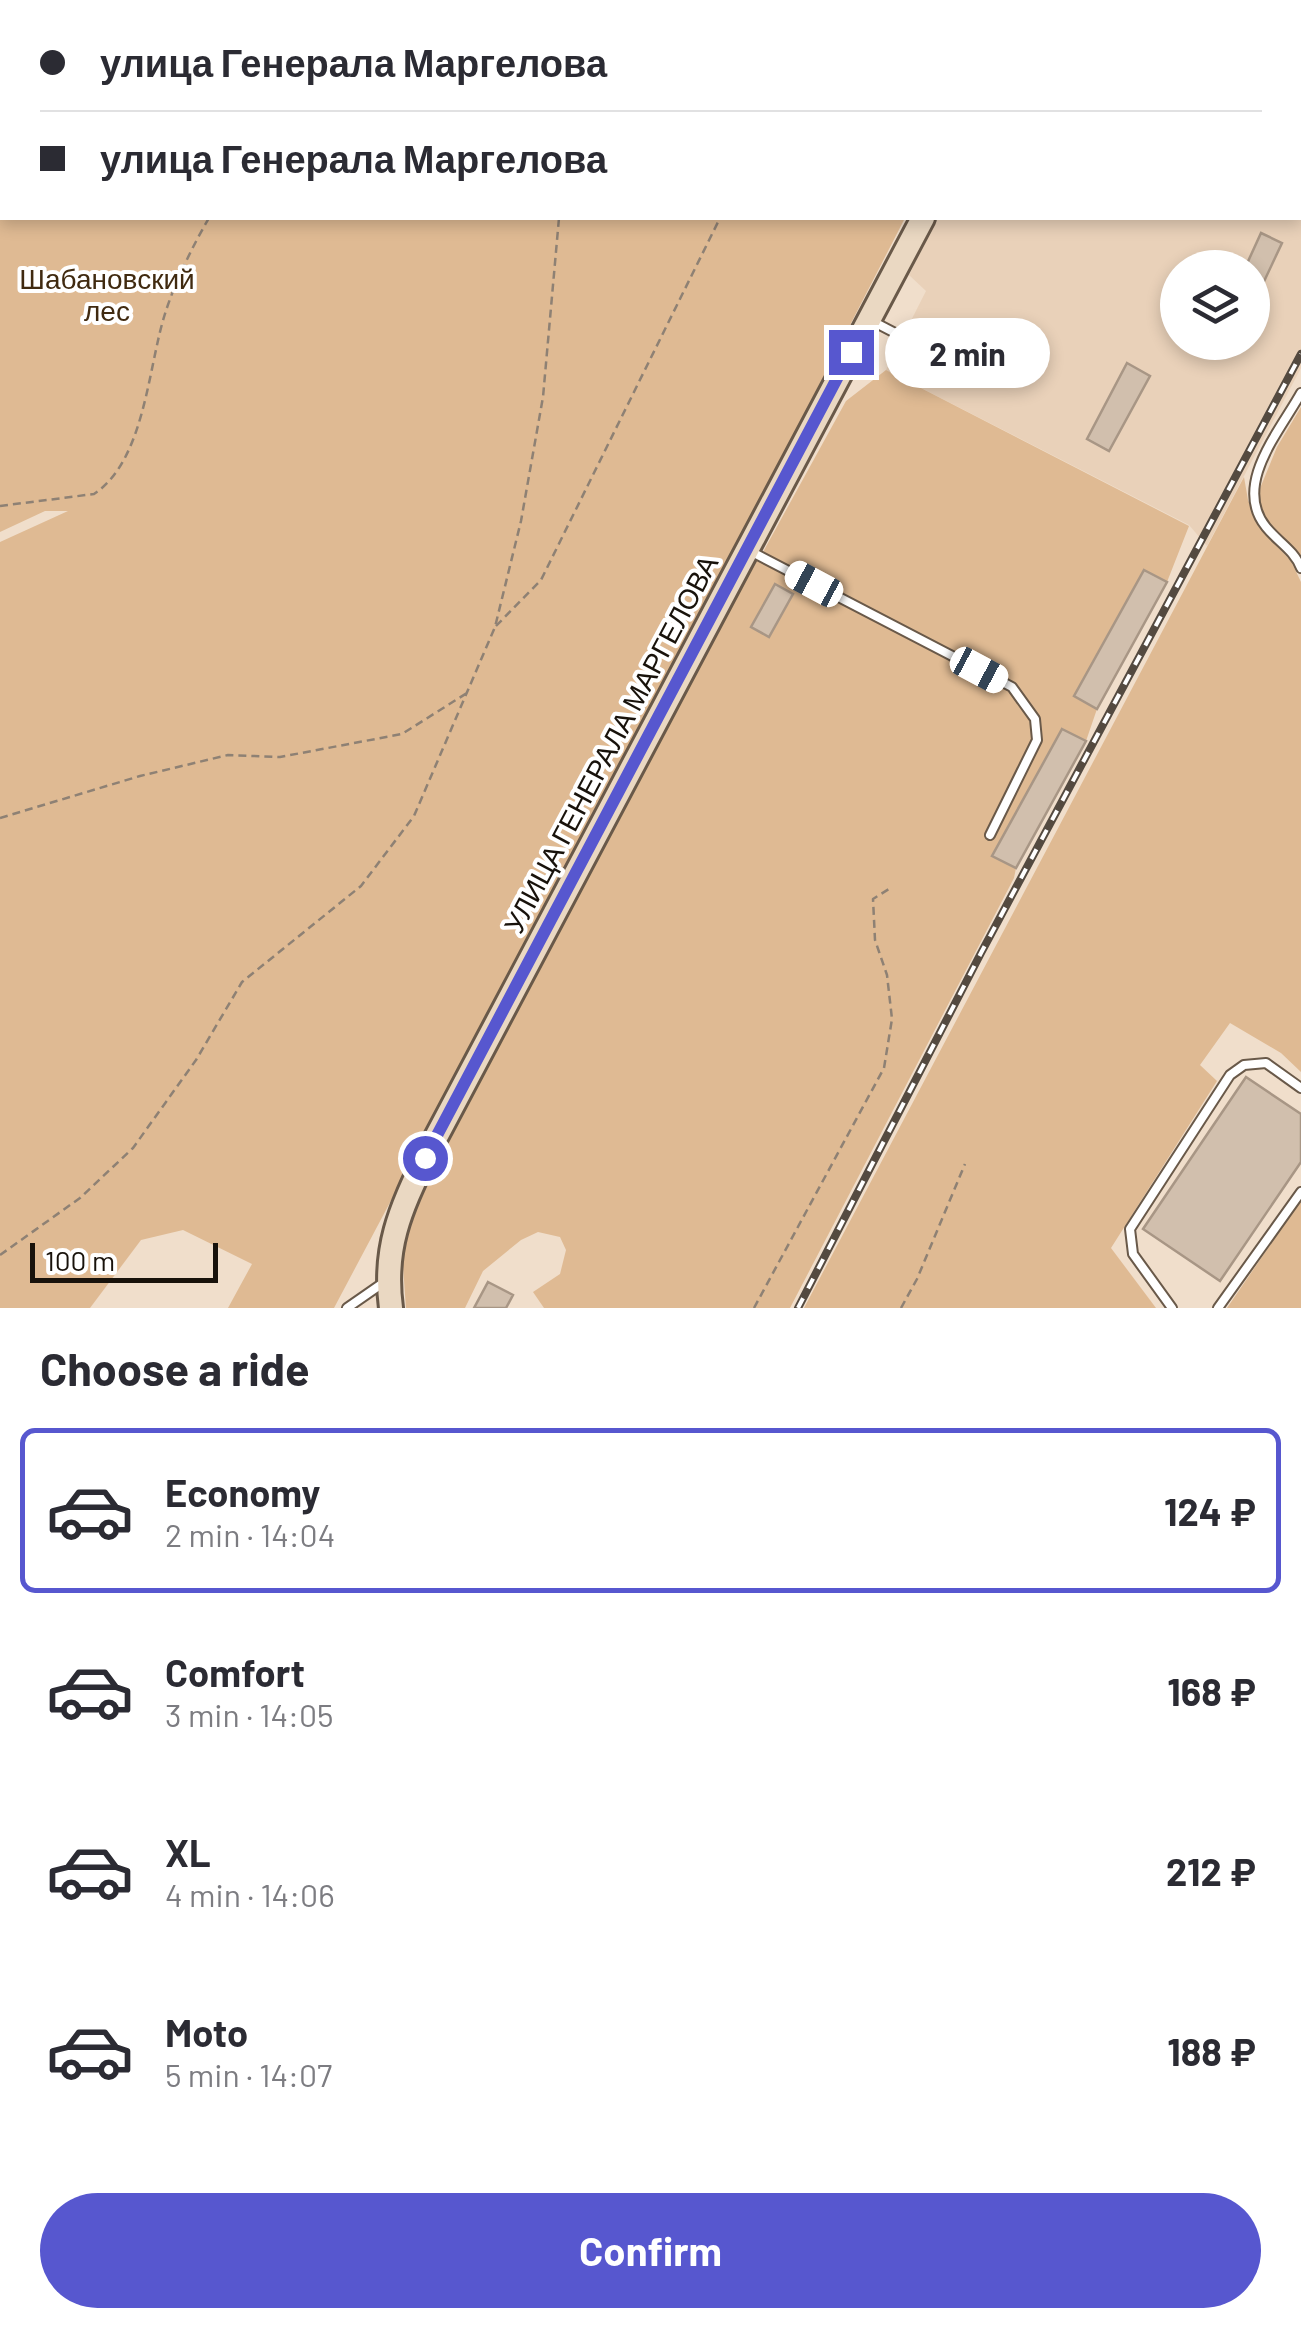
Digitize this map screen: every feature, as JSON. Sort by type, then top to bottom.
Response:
[{"type":"main road","name":"УЛИЦА ГЕНЕРАЛА МАРГЕЛОВА","points":[[391,1308],[386,1280],[396,1219],[425,1158],[922,220]]},
{"type":"lane","points":[[868,319],[926,349]]},
{"type":"lane","points":[[1301,393],[1255,477],[1253,499],[1264,525],[1296,557],[1301,568]]},
{"type":"lane","points":[[748,550],[1012,687],[1035,719],[1037,740],[990,836]]},
{"type":"lane","points":[[1172,1308],[1133,1254],[1130,1230],[1230,1075],[1244,1065],[1266,1063],[1301,1088]]},
{"type":"lane","points":[[1218,1308],[1301,1192]]},
{"type":"lane","points":[[347,1308],[386,1280]]},
{"type":"path","points":[[0,506],[94,494],[107,485],[126,456],[152,378],[164,316],[209,220]]},
{"type":"path","points":[[0,1255],[80,1198],[133,1148],[196,1060],[242,982],[361,886],[414,816],[495,627],[543,397],[559,220]]},
{"type":"path","points":[[495,627],[542,580],[719,220]]},
{"type":"path","points":[[0,818],[140,776],[228,755],[280,758],[402,734],[468,692]]},
{"type":"path","points":[[754,1308],[884,1068],[892,1019],[888,976],[875,940],[874,899],[889,888]]},
{"type":"path","points":[[901,1308],[966,1164]]},
{"type":"shaded area","points":[[937,220],[1301,220],[1301,368],[1207,546],[1189,525],[886,370],[926,291],[909,275]]},
{"type":"green space","name":"Шабановский лес","points":[[0,220],[904,220],[682,652],[334,1308],[228,1308],[252,1264],[183,1230],[141,1240],[90,1308],[0,1308],[0,542],[68,511],[45,511],[0,532]]},
{"type":"green space","points":[[886,370],[1189,526],[1167,582],[1144,570],[1074,696],[1097,709],[1086,741],[1062,729],[992,855],[1016,868],[1014,878],[790,1308],[544,1308],[533,1292],[560,1274],[566,1250],[560,1237],[538,1232],[521,1240],[483,1271],[465,1308],[406,1308],[402,1252],[407,1219],[755,561],[846,401]],"holes":[[[775,585],[793,594],[769,637],[752,627]]]},
{"type":"green space","points":[[1301,407],[1301,560],[1268,523],[1256,498],[1277,447]]},
{"type":"green space","points":[[1244,477],[1258,526],[1291,561],[1301,582],[1301,1072],[1281,1053],[1230,1023],[1200,1065],[1217,1081],[1111,1248],[1156,1308],[804,1308]]},
{"type":"green space","points":[[1301,1200],[1301,1308],[1227,1308]]},
{"type":"building","points":[[1261,233],[1282,243],[1270,269],[1270,250],[1253,250]]},
{"type":"building","points":[[1127,363],[1150,376],[1109,451],[1087,439]]},
{"type":"building","points":[[1144,570],[1167,582],[1097,709],[1074,696]]},
{"type":"building","points":[[775,584],[793,594],[769,637],[751,627]]},
{"type":"building","points":[[1062,729],[1086,741],[1016,868],[992,856]]},
{"type":"building","points":[[1246,1077],[1301,1114],[1301,1162],[1220,1281],[1143,1229]]},
{"type":"building","points":[[488,1282],[513,1295],[506,1308],[474,1308]]},
{"type":"railway","points":[[798,1308],[981,953],[1301,354]]},
{"type":"route","points":[[425,1158],[851,352]]}]
